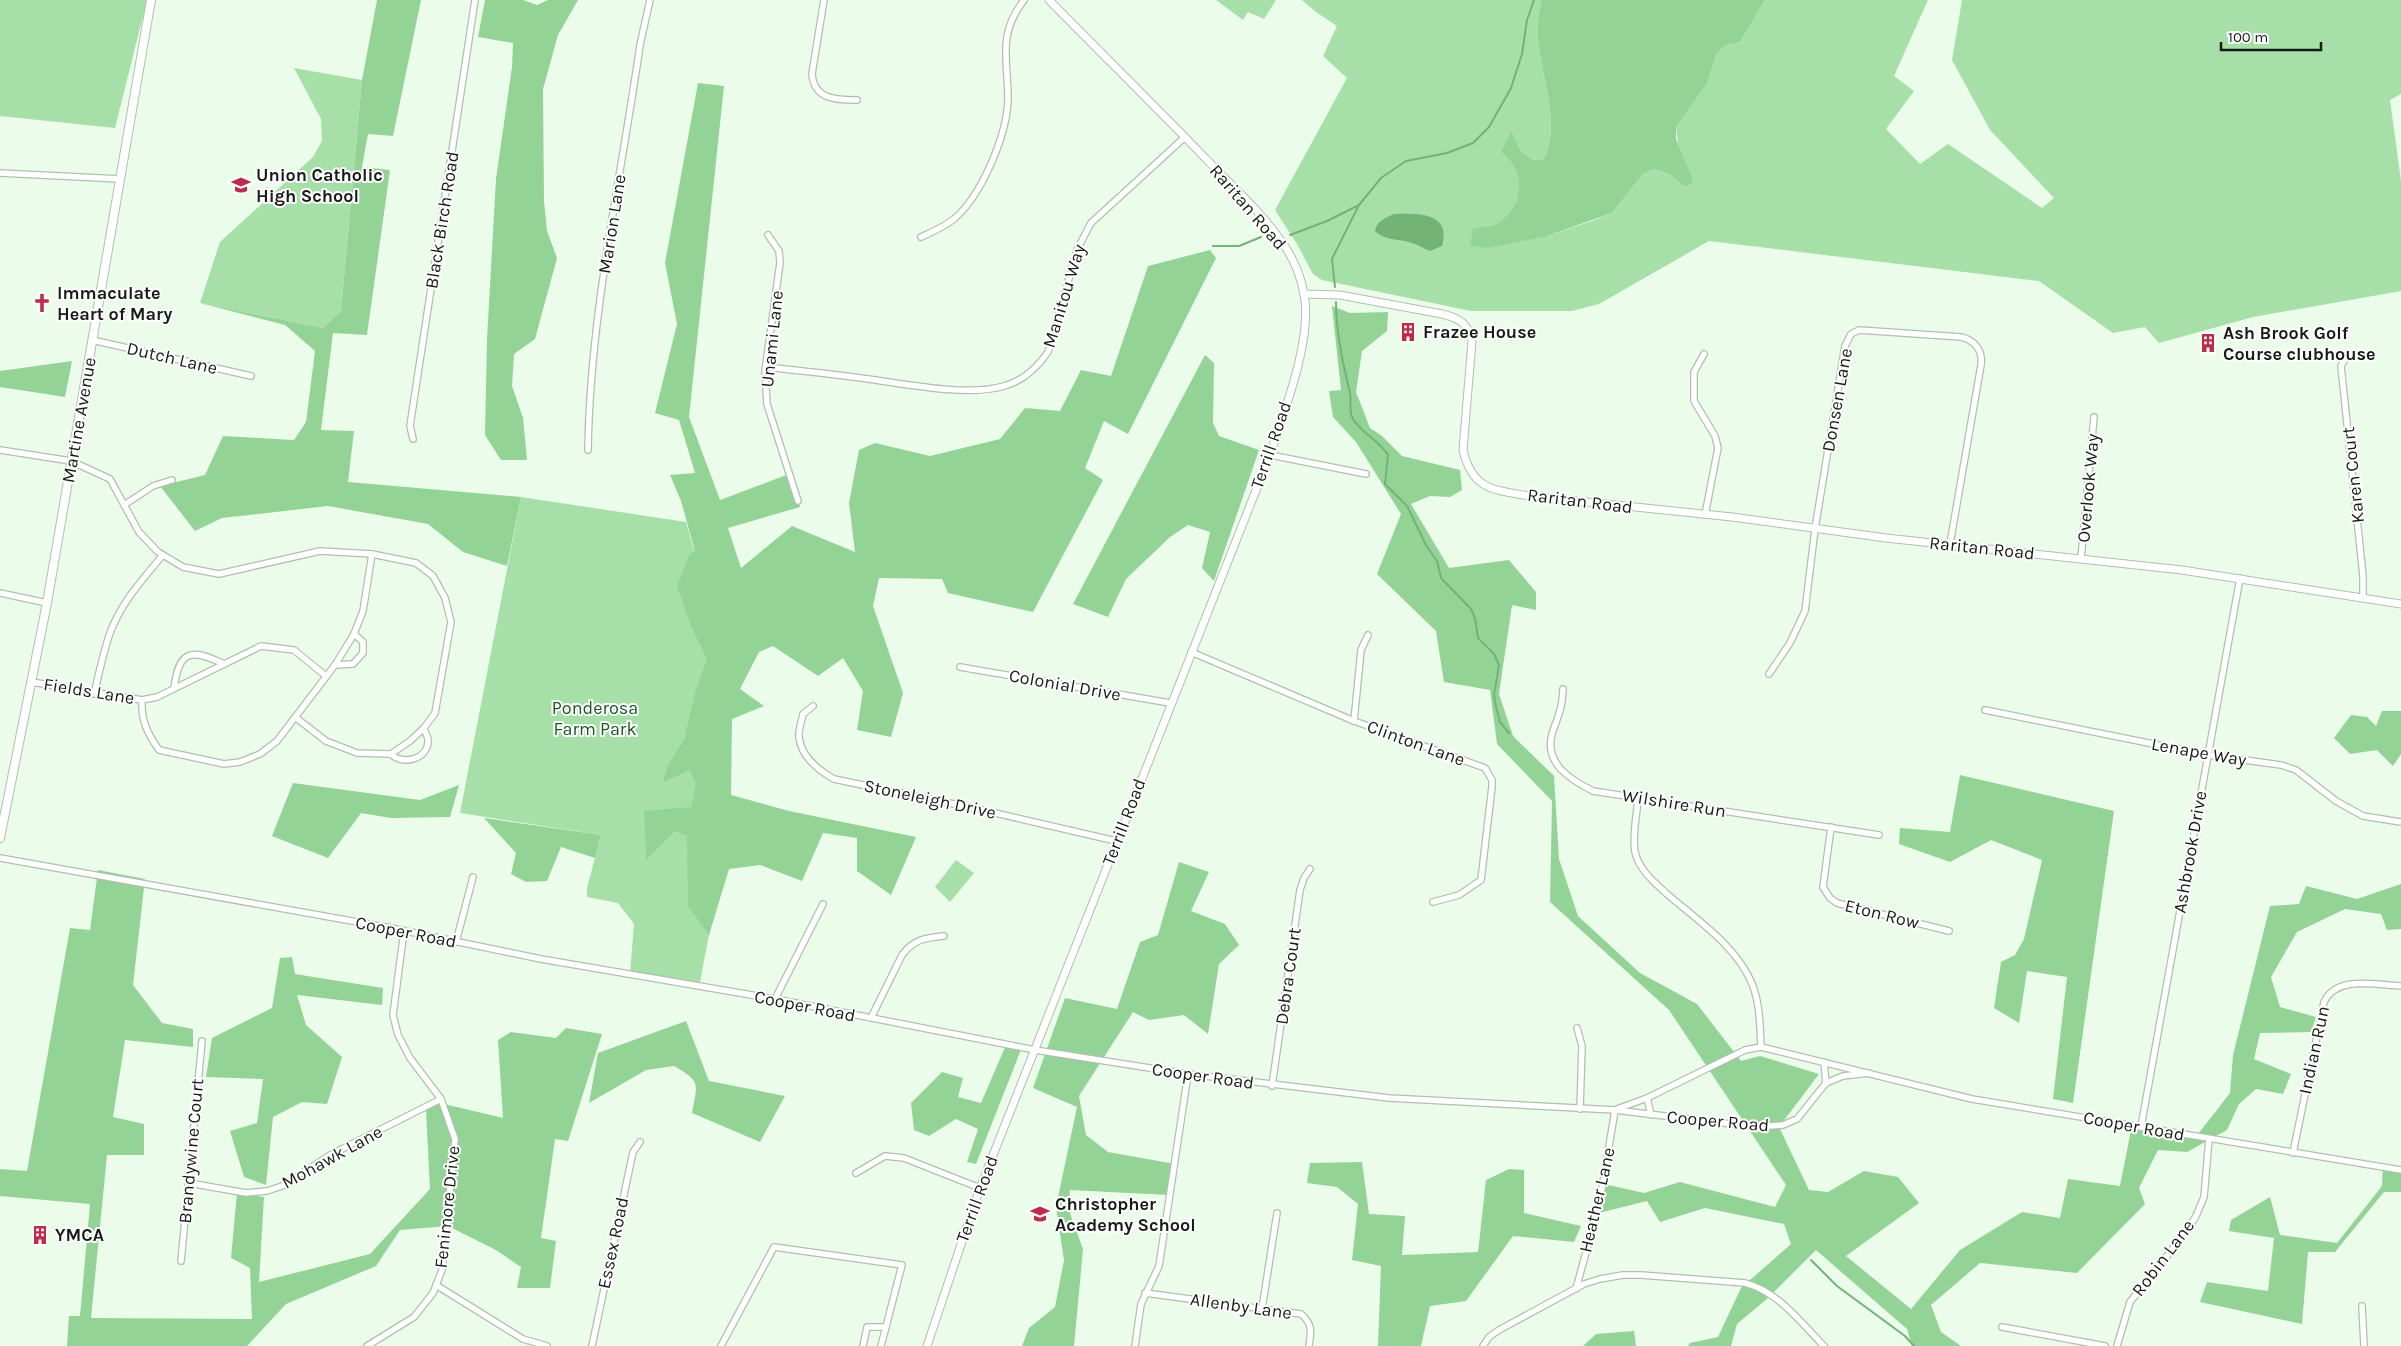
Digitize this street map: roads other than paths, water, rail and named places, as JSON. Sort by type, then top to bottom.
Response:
[{"type":"main road","name":"Martine Avenue","points":[[0,838],[47,603],[151,0]]},
{"type":"street","name":"Black Birch Road","points":[[413,439],[410,426],[476,0]]},
{"type":"street","name":"Marion Lane","points":[[588,450],[591,378],[597,329],[640,45],[650,0]]},
{"type":"street","points":[[824,0],[812,74],[815,86],[827,98],[857,100]]},
{"type":"street","points":[[921,237],[942,228],[956,218],[974,193],[995,156],[1006,118],[1008,98],[1004,52],[1013,18],[1024,0]]},
{"type":"street","name":"Raritan Road","points":[[1050,0],[1185,137],[1276,234],[1294,261],[1304,294],[1324,293],[1340,295],[1451,316],[1467,326],[1472,342],[1472,354],[1462,442],[1467,467],[1481,484],[1498,490],[1529,496],[2240,578],[2401,604]]},
{"type":"street","name":"Manitou Way","points":[[766,366],[906,385],[979,390],[1002,387],[1022,378],[1039,364],[1050,346],[1077,250],[1091,223],[1185,137]]},
{"type":"street","points":[[0,173],[120,180]]},
{"type":"street","name":"Unami Lane","points":[[768,235],[779,251],[780,263],[766,366],[765,387],[767,404],[798,501]]},
{"type":"street","name":"Terrill Road","points":[[927,1346],[980,1188],[1170,703],[1270,455],[1284,414],[1302,348],[1305,328],[1304,294]]},
{"type":"street","name":"Donsen Lane","points":[[1815,528],[1847,340],[1855,332],[1866,329],[1961,337],[1976,345],[1982,360],[1950,544]]},
{"type":"street","name":"Dutch Lane","points":[[92,340],[251,376]]},
{"type":"street","points":[[1704,354],[1694,372],[1694,401],[1715,436],[1718,448],[1705,515]]},
{"type":"street","name":"Karen Court","points":[[2348,354],[2341,366],[2363,576],[2363,598]]},
{"type":"street","name":"Overlook Way","points":[[2081,559],[2094,417]]},
{"type":"street","points":[[0,450],[72,461],[110,478],[139,532],[162,556],[183,567],[219,574],[320,551],[372,554],[416,563],[433,576],[445,598],[451,622],[435,713],[424,728],[410,741],[391,754],[357,753],[326,740],[295,716]]},
{"type":"street","points":[[1270,455],[1366,474]]},
{"type":"street","points":[[124,505],[147,490],[172,480]]},
{"type":"street","points":[[1769,674],[1790,643],[1805,612],[1815,528]]},
{"type":"street","points":[[142,700],[141,716],[148,735],[159,750],[224,764],[240,762],[260,754],[277,741],[335,665],[354,634],[363,611],[372,554]]},
{"type":"street","points":[[94,694],[110,634],[116,620],[132,592],[162,556]]},
{"type":"street","name":"Ashbrook Drive","points":[[2141,1127],[2240,578]]},
{"type":"street","points":[[0,593],[47,603]]},
{"type":"street","points":[[335,665],[353,664],[363,654],[363,642],[354,634]]},
{"type":"street","points":[[1354,721],[1361,650],[1368,635]]},
{"type":"street","name":"Fields Lane","points":[[32,682],[94,694],[142,700],[157,698],[261,646],[294,650],[326,676]]},
{"type":"street","name":"Clinton Lane","points":[[1191,652],[1354,721],[1485,768],[1489,773],[1492,787],[1481,880],[1459,895],[1433,902]]},
{"type":"street","points":[[174,688],[176,669],[182,659],[189,655],[204,654],[224,664]]},
{"type":"street","name":"Colonial Drive","points":[[960,667],[1170,703]]},
{"type":"street","name":"Wilshire Run","points":[[1563,689],[1562,709],[1551,744],[1554,761],[1559,769],[1571,780],[1593,791],[1879,835]]},
{"type":"street","name":"Stoneleigh Drive","points":[[813,706],[803,714],[799,737],[808,758],[819,770],[834,779],[978,808],[1116,841]]},
{"type":"street","name":"Lenape Way","points":[[1985,710],[2208,755],[2281,765],[2296,770],[2336,801],[2363,816],[2401,822]]},
{"type":"street","points":[[391,754],[396,759],[408,761],[419,756],[426,748],[428,739],[424,728]]},
{"type":"street","points":[[1638,798],[1634,841],[1638,860],[1644,871],[1656,884],[1728,947],[1746,972],[1753,986],[1760,1012],[1761,1047]]},
{"type":"street","name":"Eton Row","points":[[1831,827],[1823,881],[1823,887],[1830,898],[1837,903],[1949,931]]},
{"type":"street","name":"Cooper Road","points":[[0,858],[775,999],[1034,1050],[1272,1086],[1389,1098],[1615,1110],[1756,1127],[1783,1125],[1797,1119],[1805,1112],[1826,1083],[1843,1076],[1869,1073]]},
{"type":"street","name":"Debra Court","points":[[1272,1086],[1300,890],[1304,878],[1310,869]]},
{"type":"street","points":[[456,942],[473,877]]},
{"type":"street","points":[[775,999],[822,904]]},
{"type":"street","name":"Fenimore Drive","points":[[367,1346],[414,1317],[433,1293],[442,1270],[455,1139],[441,1099],[410,1058],[398,1035],[394,1015],[404,931]]},
{"type":"street","points":[[871,1018],[902,955],[909,946],[918,939],[944,936]]},
{"type":"street","name":"Indian Run","points":[[2293,1153],[2324,1002],[2328,993],[2336,987],[2348,984],[2401,986]]},
{"type":"street","points":[[1576,1028],[1582,1046],[1580,1109]]},
{"type":"street","name":"Brandywine Court","points":[[181,1261],[202,1041]]},
{"type":"street","name":"Cooper Road","points":[[1615,1110],[1647,1098],[1746,1050],[1761,1047],[1972,1099],[2209,1140],[2401,1170]]},
{"type":"street","points":[[1824,1062],[1826,1083]]},
{"type":"street","points":[[1135,1346],[1141,1304],[1160,1266],[1188,1074]]},
{"type":"street","name":"Cooper Road","points":[[1647,1098],[1651,1115]]},
{"type":"street","name":"Mohawk Lane","points":[[189,1183],[246,1193],[275,1189],[330,1155],[441,1099]]},
{"type":"street","name":"Heather Lane","points":[[1576,1289],[1600,1201],[1615,1110]]},
{"type":"street","name":"Robin Lane","points":[[2117,1346],[2130,1302],[2187,1231],[2196,1216],[2204,1197],[2209,1140]]},
{"type":"street","name":"Essex Road","points":[[592,1346],[633,1152],[640,1142]]},
{"type":"street","points":[[856,1173],[885,1156],[904,1158],[980,1188]]},
{"type":"street","points":[[1262,1309],[1277,1213]]},
{"type":"street","points":[[721,1346],[774,1247],[902,1265],[881,1345],[888,1346]]},
{"type":"street","points":[[1483,1346],[1489,1337],[1499,1330],[1576,1289],[1600,1279],[1622,1275],[1745,1283],[1767,1290],[1824,1346]]},
{"type":"street","points":[[436,1285],[523,1339],[547,1346]]},
{"type":"street","name":"Allenby Lane","points":[[1145,1293],[1301,1314],[1308,1320],[1311,1329],[1309,1346]]},
{"type":"street","points":[[2362,1306],[2364,1346]]},
{"type":"street","points":[[863,1346],[867,1328],[886,1327]]},
{"type":"street","points":[[2002,1327],[2105,1346]]},
{"type":"waterway","points":[[1335,287],[1332,259],[1359,205],[1381,178],[1406,161],[1447,153],[1473,143],[1489,127],[1511,88],[1522,54],[1527,20],[1534,0]]},
{"type":"waterway","points":[[1290,235],[1327,221],[1359,205]]},
{"type":"waterway","points":[[1213,246],[1239,246],[1261,237]]},
{"type":"waterway","points":[[1336,302],[1342,360],[1350,393],[1352,416],[1361,429],[1380,445],[1388,455],[1385,484],[1407,506],[1426,545],[1437,561],[1441,578],[1471,609],[1475,618],[1478,638],[1494,654],[1499,665],[1494,695],[1496,707],[1500,722],[1509,733]]},
{"type":"waterway","points":[[1811,1260],[1837,1286],[1905,1336],[1914,1346]]},
{"type":"place","name":"Union Catholic High School","points":[[241,185]]},
{"type":"place","name":"Immaculate Heart of Mary","points":[[42,303]]},
{"type":"place","name":"Frazee House","points":[[1408,332]]},
{"type":"place","name":"Ash Brook Golf Course clubhouse","points":[[2208,343]]},
{"type":"place","name":"Christopher Academy School","points":[[1040,1214]]},
{"type":"place","name":"YMCA","points":[[40,1235]]},
{"type":"park label","name":"Ponderosa Farm Park","points":[[595,718]]}]
